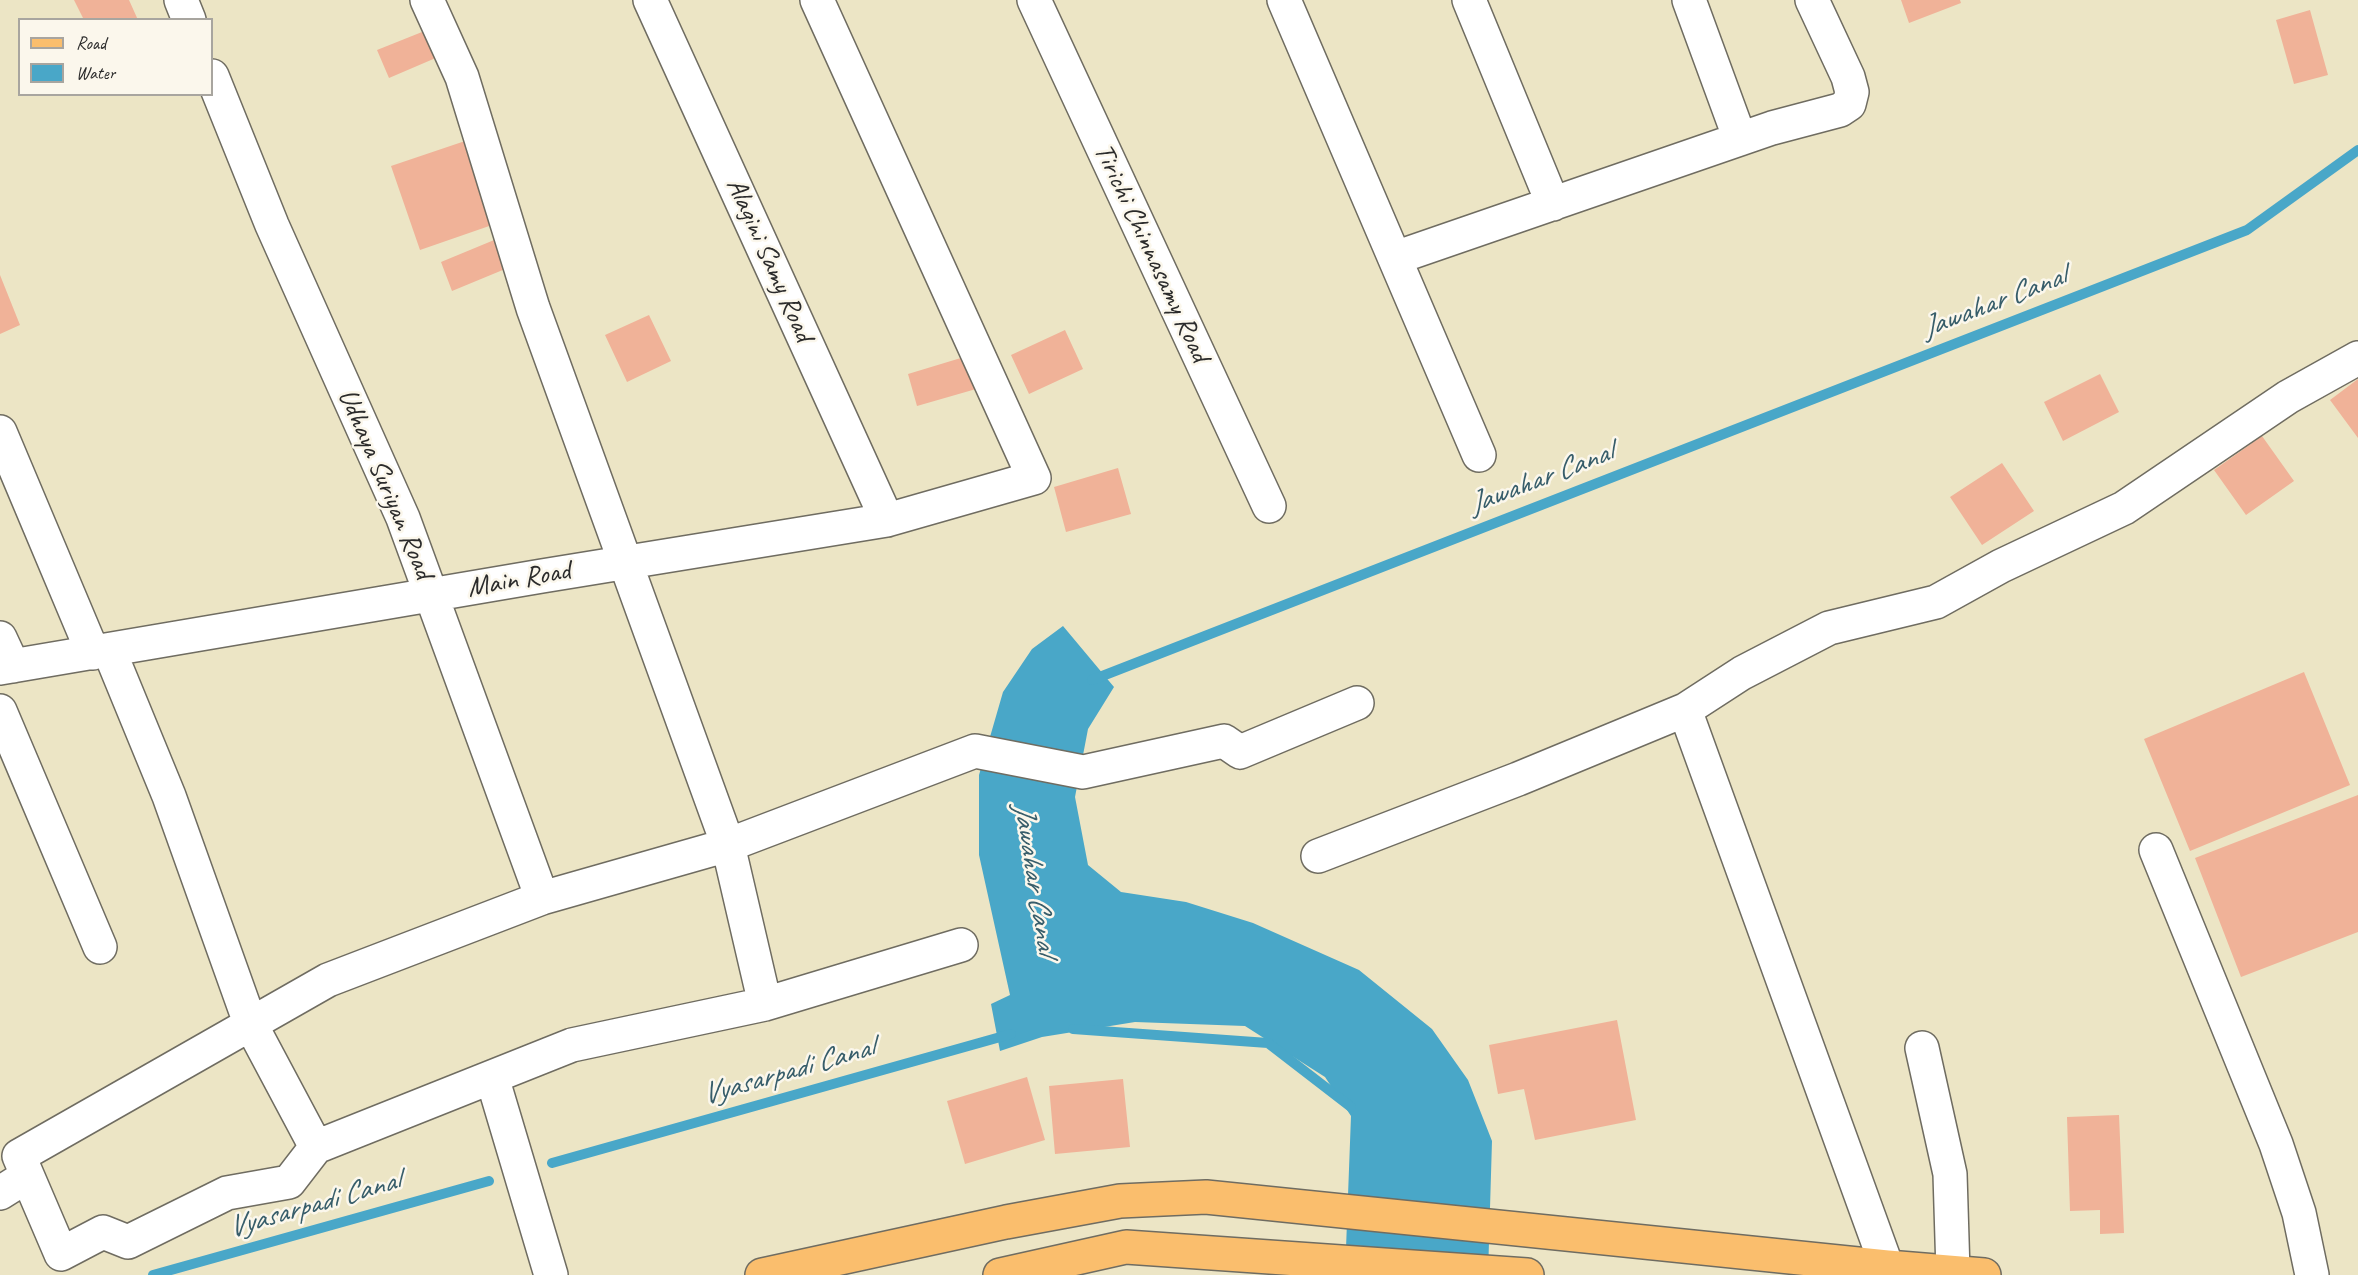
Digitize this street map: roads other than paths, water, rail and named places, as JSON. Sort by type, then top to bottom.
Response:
[{"type":"main road","points":[[762,1275],[984,1227],[1119,1201],[1206,1197],[1887,1267],[1969,1273]]},
{"type":"main road","points":[[1000,1275],[1126,1247],[1527,1275]]},
{"type":"street","points":[[181,0],[188,18]]},
{"type":"street","points":[[427,0],[462,77],[533,308],[728,845],[765,1004]]},
{"type":"street","name":"Alagini Samy Road","points":[[650,0],[887,520]]},
{"type":"street","name":"Main Road","points":[[4,657],[101,651],[887,520],[1034,478],[817,0]]},
{"type":"street","name":"Tirichi Chinnasamy Road","points":[[1034,0],[1269,506]]},
{"type":"street","points":[[1284,0],[1479,455]]},
{"type":"street","points":[[1469,0],[1553,204]]},
{"type":"street","points":[[1689,0],[1740,139]]},
{"type":"street","points":[[1395,258],[1772,128],[1840,110],[1849,104],[1852,92],[1848,77],[1812,0]]},
{"type":"street","name":"Udhaya Suriyan Road","points":[[213,78],[272,225],[403,518],[542,898]]},
{"type":"street","points":[[1318,856],[1518,779],[1685,710],[1742,673],[1829,628],[1936,602],[2001,566],[2124,508],[2288,397],[2358,358]]},
{"type":"street","points":[[0,432],[169,796],[250,1023],[316,1147]]},
{"type":"street","points":[[961,945],[765,1004],[572,1044],[316,1147],[289,1182],[227,1193],[128,1242],[103,1232],[61,1254],[19,1156],[328,980],[542,898],[728,845],[975,751],[1085,772],[1224,741],[1240,752],[1357,703]]},
{"type":"street","points":[[1685,710],[1887,1267]]},
{"type":"street","points":[[0,711],[100,946]]},
{"type":"street","points":[[2156,850],[2276,1144],[2299,1213],[2312,1275]]},
{"type":"street","points":[[1922,1048],[1969,1273]]},
{"type":"street","points":[[492,1077],[551,1275]]},
{"type":"street","points":[[0,1193],[27,1176]]},
{"type":"water","points":[[1063,626],[1114,687],[1088,729],[1075,797],[1088,865],[1121,892],[1186,902],[1253,923],[1359,970],[1432,1029],[1468,1080],[1492,1141],[1488,1275],[1345,1275],[1351,1116],[1325,1077],[1245,1026],[1135,1022],[1042,1037],[1000,1051],[991,1004],[1010,995],[979,855],[979,775],[1003,692],[1032,649]]},
{"type":"waterway","name":"Jawahar Canal","points":[[1092,680],[2247,230],[2358,150]]},
{"type":"waterway","points":[[1073,1029],[1268,1043],[1351,1107]]},
{"type":"waterway","name":"Vyasarpadi Canal","points":[[552,1163],[1011,1034]]},
{"type":"waterway","name":"Vyasarpadi Canal","points":[[153,1275],[489,1181]]}]
